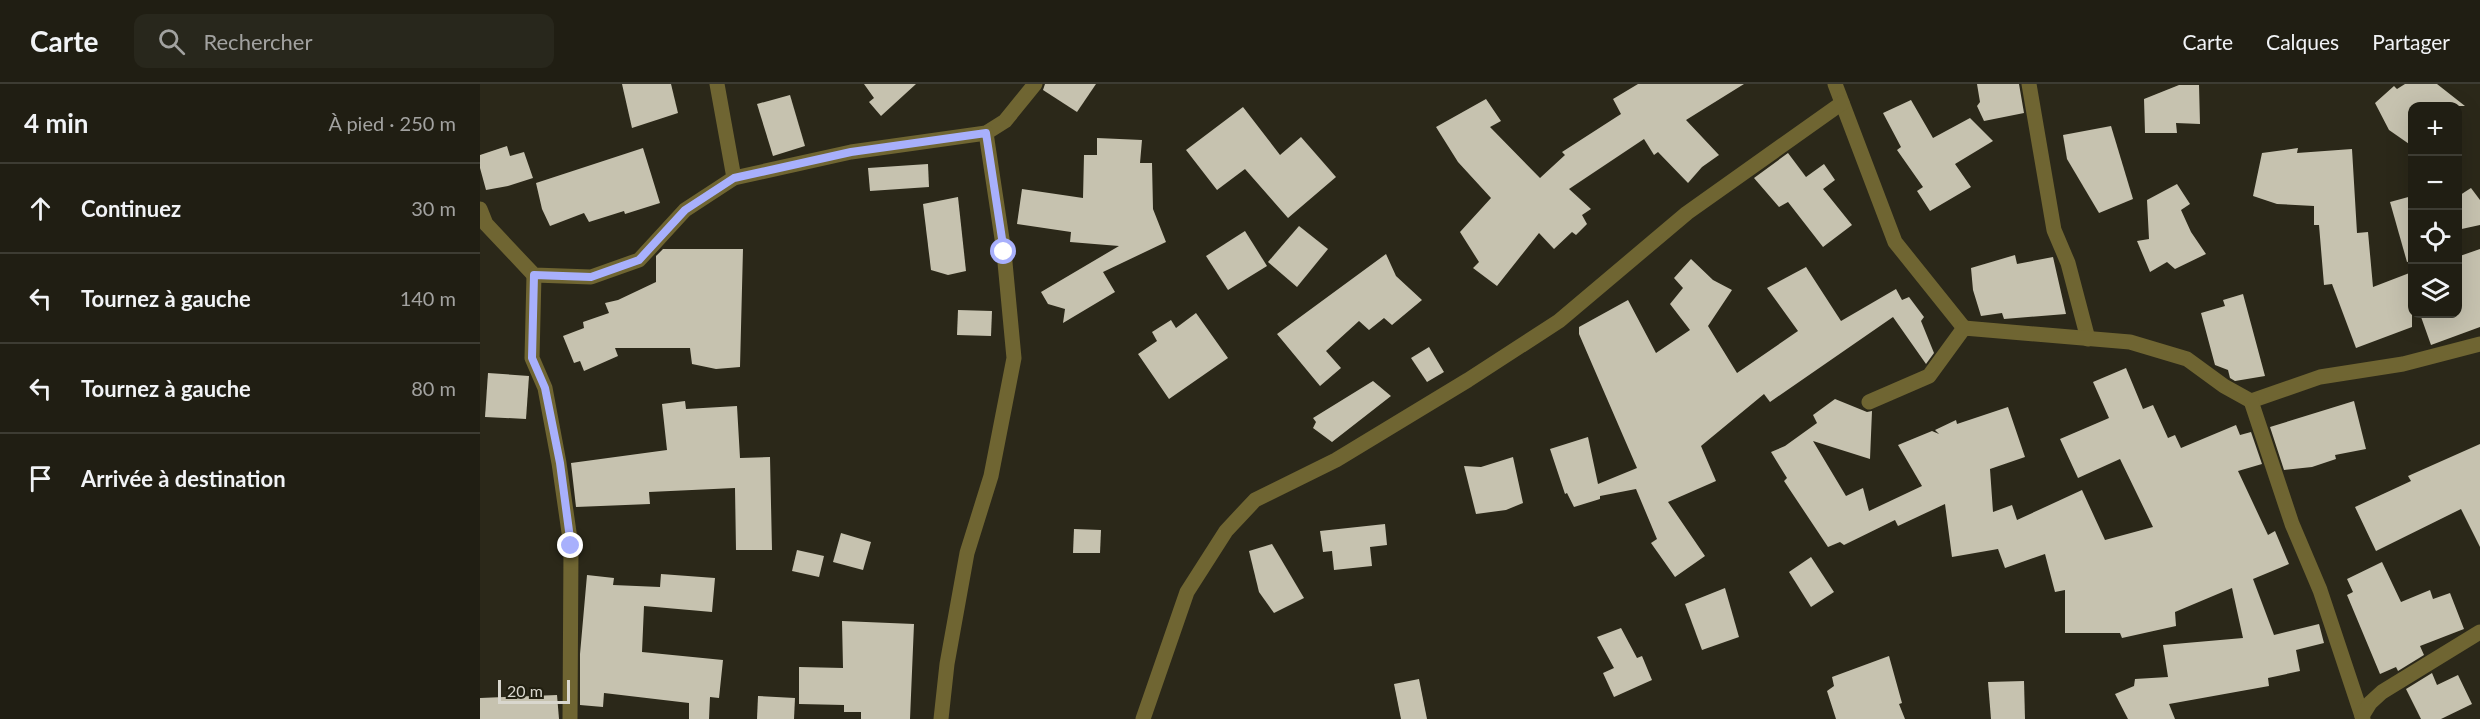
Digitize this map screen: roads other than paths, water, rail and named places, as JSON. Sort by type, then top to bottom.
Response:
[{"type":"street","points":[[717,84],[734,178]]},
{"type":"street","points":[[534,275],[591,277],[639,260],[685,210],[734,178],[851,152],[986,133],[1005,121],[1035,84]]},
{"type":"street","points":[[1835,84],[1895,242],[1964,328],[2130,342],[2187,359],[2224,386],[2251,401],[2292,524],[2320,590],[2362,717]]},
{"type":"street","points":[[2029,84],[2054,230],[2068,263],[2088,339]]},
{"type":"street","points":[[1143,719],[1186,592],[1226,531],[1255,501],[1336,460],[1468,380],[1559,321],[1687,213],[1842,103]]},
{"type":"street","points":[[941,719],[947,663],[967,553],[991,476],[1014,358],[1004,252],[986,133]]},
{"type":"street","points":[[480,209],[486,224],[534,275],[532,358],[545,388],[560,463],[571,546],[570,719]]},
{"type":"street","points":[[1869,402],[1929,376],[1964,328]]},
{"type":"street","points":[[2251,401],[2320,377],[2403,364],[2480,344]]},
{"type":"street","points":[[2362,717],[2370,703],[2382,692],[2480,632]]}]
